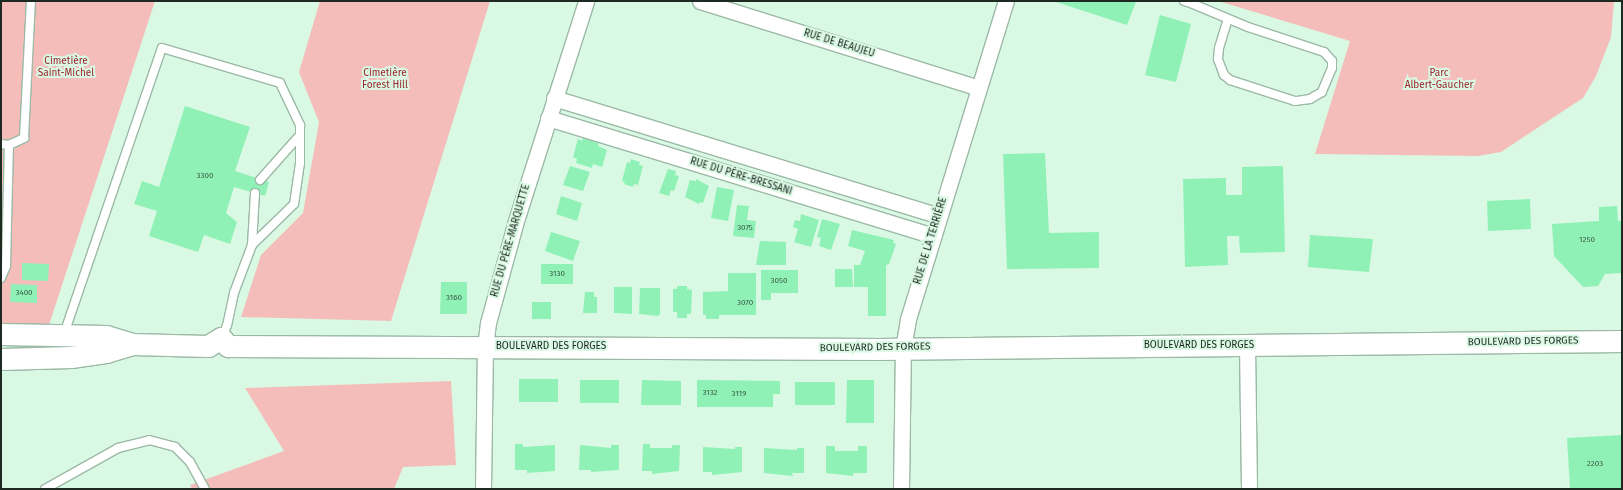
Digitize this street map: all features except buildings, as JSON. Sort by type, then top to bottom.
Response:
[{"type":"main road","points":[[1,334],[106,336],[132,344],[208,346],[221,338]]},
{"type":"main road","name":"BOULEVARD DES FORGES","points":[[221,338],[228,346],[903,348],[1247,346],[1622,341]]},
{"type":"main road","points":[[1,359],[71,357],[106,352],[132,344]]},
{"type":"street","name":"RUE DU PÈRE-MARQUETTE","points":[[483,489],[485,347],[488,323],[554,98],[586,1]]},
{"type":"street","name":"RUE DE BEAUJEU","points":[[700,1],[979,88]]},
{"type":"street","name":"RUE DE LA TERRIÈRE","points":[[901,489],[903,348],[908,319],[1006,1]]},
{"type":"street","name":"RUE DU PÈRE-BRESSANI","points":[[554,98],[939,216]]},
{"type":"street","name":"RUE DU PÈRE-BRESSANI","points":[[548,118],[933,236]]},
{"type":"street","points":[[1247,346],[1250,489]]},
{"type":"lane","points":[[1,278],[6,266],[5,144],[24,138],[31,1]]},
{"type":"lane","points":[[1184,1],[1228,19],[1324,52],[1332,61],[1332,68],[1322,92],[1310,99],[1295,101],[1230,80],[1224,75],[1218,59],[1219,48],[1228,19]]},
{"type":"lane","points":[[60,335],[66,328],[162,48],[280,83],[300,124],[300,163],[294,204],[252,245]]},
{"type":"lane","points":[[260,180],[300,135]]},
{"type":"lane","points":[[221,338],[228,325],[234,293],[252,245],[255,193]]},
{"type":"lane","points":[[46,489],[118,448],[149,440],[175,447],[190,462],[205,489]]},
{"type":"green space","name":"Cimetière Saint-Michel","points":[[1,1],[155,1],[47,331],[1,332]]},
{"type":"green space","name":"Cimetière Forest Hill","points":[[320,1],[490,1],[391,321],[241,317],[261,255],[303,213],[319,122],[299,72]]},
{"type":"green space","name":"Parc Albert-Gaucher","points":[[1218,1],[1614,1],[1611,37],[1596,76],[1583,98],[1501,152],[1478,156],[1315,154],[1350,41]]},
{"type":"green space","points":[[451,381],[456,465],[403,467],[394,489],[192,489],[190,485],[284,451],[245,388]]}]
